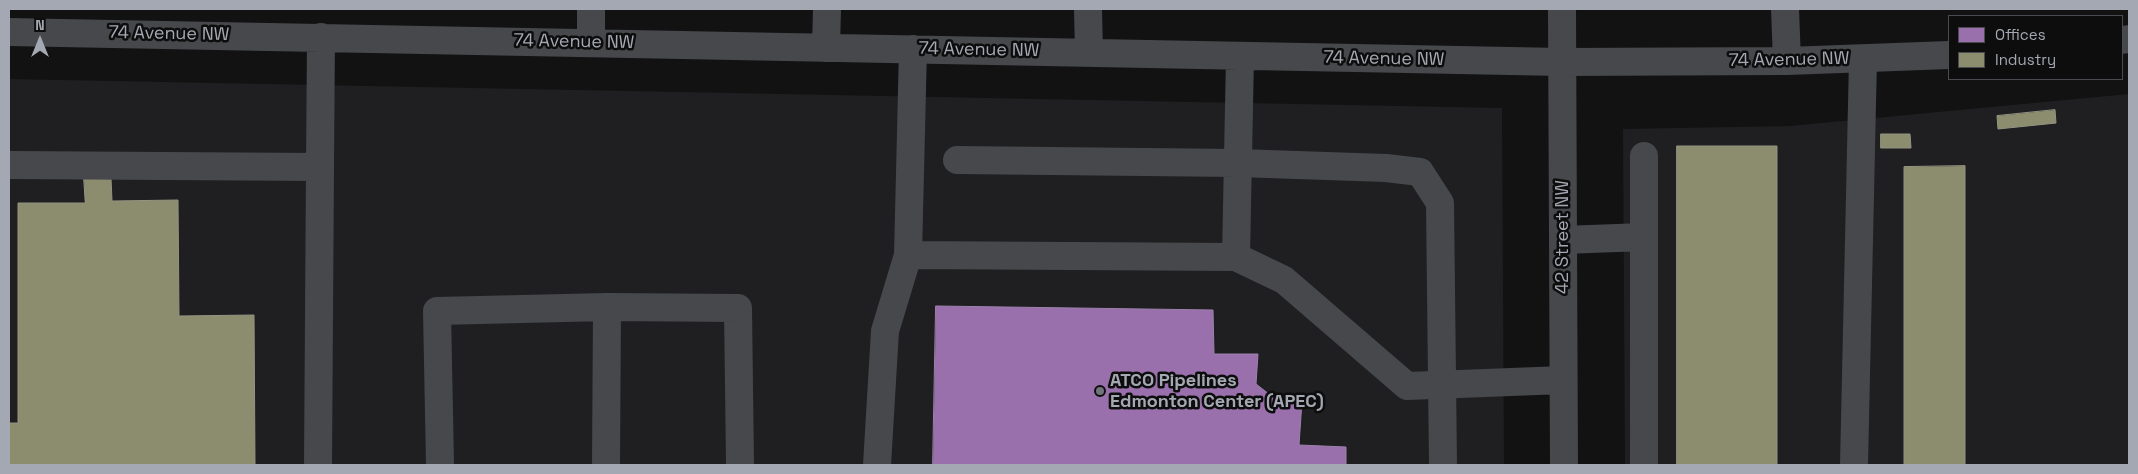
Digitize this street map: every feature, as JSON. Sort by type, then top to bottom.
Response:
[{"type":"street","points":[[591,9],[591,43]]},
{"type":"street","points":[[826,48],[827,9]]},
{"type":"street","points":[[1088,9],[1089,52]]},
{"type":"street","name":"42 Street NW","points":[[1562,9],[1564,465]]},
{"type":"street","points":[[1786,9],[1787,61]]},
{"type":"street","name":"74 Avenue NW","points":[[9,32],[321,36],[1562,62],[1787,61],[1948,55]]},
{"type":"street","points":[[318,465],[321,36]]},
{"type":"street","points":[[876,465],[885,331],[908,254],[913,49]]},
{"type":"street","points":[[1236,257],[1240,56]]},
{"type":"street","points":[[1854,465],[1863,59]]},
{"type":"street","points":[[1644,156],[1644,465]]},
{"type":"street","points":[[957,160],[1238,163],[1386,168],[1420,172],[1440,203],[1443,465]]},
{"type":"street","points":[[9,165],[320,167]]},
{"type":"street","points":[[1563,240],[1644,237]]},
{"type":"street","points":[[908,254],[1236,257],[1284,280],[1407,386],[1563,380]]},
{"type":"street","points":[[606,465],[607,307]]},
{"type":"street","points":[[440,465],[437,311],[607,307],[738,308],[740,465]]},
{"type":"shaded area","points":[[9,79],[1502,108],[1504,465],[9,465]]},
{"type":"shaded area","points":[[2129,94],[2129,465],[1625,465],[1623,129],[1790,126]]},
{"type":"building: Offices","name":"ATCO Pipelines Edmonton Center (APEC)","points":[[936,306],[1213,310],[1214,354],[1258,354],[1256,384],[1274,398],[1302,401],[1299,445],[1346,447],[1346,465],[933,465]]},
{"type":"building: Industry","points":[[2055,110],[2056,123],[1998,129],[1997,116]]},
{"type":"building: Industry","points":[[1881,134],[1910,134],[1911,148],[1881,148]]},
{"type":"building: Industry","points":[[1677,146],[1777,146],[1777,465],[1677,465]]},
{"type":"building: Industry","points":[[1965,166],[1965,465],[1904,465],[1904,167]]},
{"type":"building: Industry","points":[[84,178],[111,178],[112,201],[178,200],[179,316],[254,315],[255,465],[9,465],[9,423],[18,423],[18,203],[85,203]]},
{"type":"place","name":"ATCO Pipelines Edmonton Center (APEC)","points":[[1100,391]]}]
